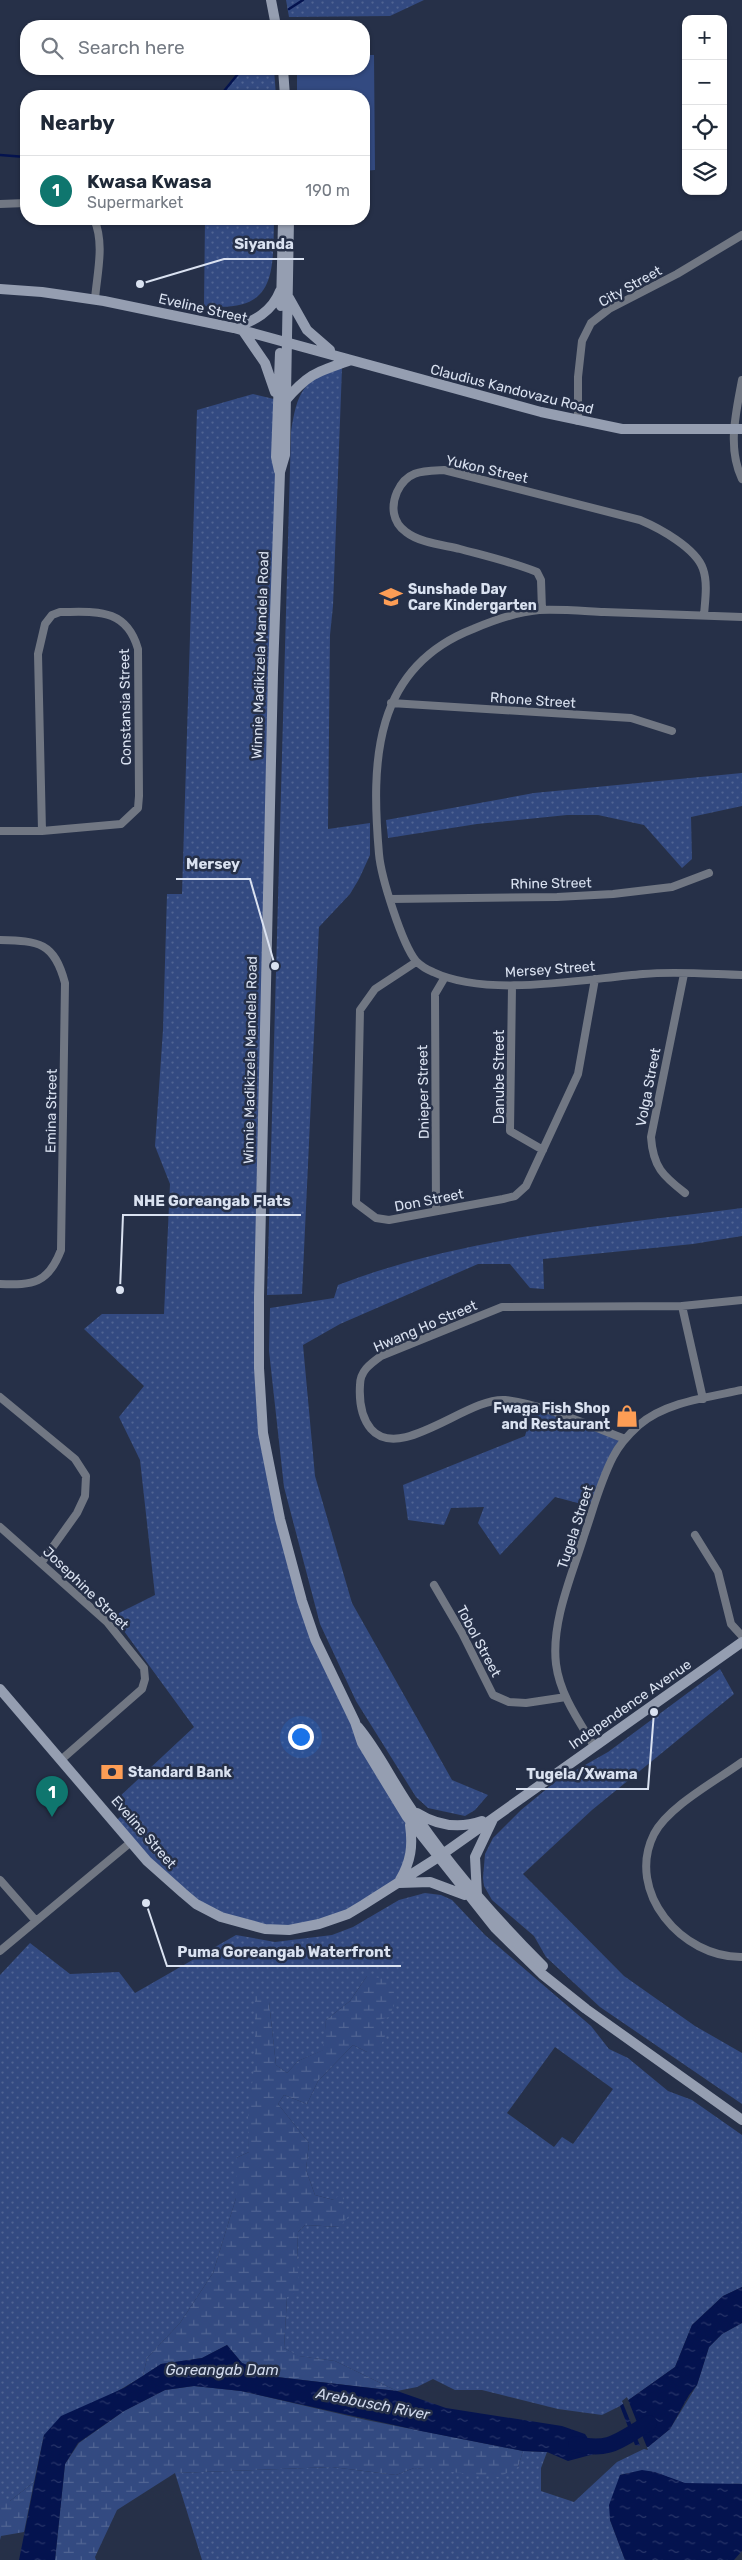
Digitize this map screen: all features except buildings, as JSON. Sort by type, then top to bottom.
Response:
[{"type":"main road","points":[[271,0],[275,20]]},
{"type":"main road","points":[[284,75],[285,90]]},
{"type":"main road","name":"Winnie Madikizela Mandela Road","points":[[283,225],[281,288],[284,341]]},
{"type":"main road","name":"Winnie Madikizela Mandela Road","points":[[289,225],[288,297],[276,457],[280,472],[258,1297],[260,1395],[270,1473],[302,1601],[328,1670],[355,1722],[362,1743],[406,1817],[473,1897],[546,1969],[562,1990],[610,2028],[742,2120]]},
{"type":"main road","points":[[281,288],[274,303],[264,314],[238,329],[266,363],[281,401],[312,374],[350,360]]},
{"type":"main road","name":"Eveline Street","points":[[0,289],[94,299],[238,329],[284,341]]},
{"type":"main road","points":[[288,297],[308,330],[337,356]]},
{"type":"main road","name":"Claudius Kandovazu Road","points":[[284,341],[578,421],[622,429],[737,429]]},
{"type":"main road","name":"Independence Avenue","points":[[440,1856],[742,1642]]},
{"type":"main road","name":"Eveline Street","points":[[0,1689],[62,1759],[147,1861],[196,1904],[221,1917],[265,1929],[289,1930],[326,1922],[348,1914],[440,1856]]},
{"type":"main road","name":"Winnie Madikizela Mandela Road","points":[[355,1722],[368,1739],[440,1856]]},
{"type":"main road","points":[[408,1805],[428,1820],[445,1826],[471,1824],[494,1816]]},
{"type":"main road","points":[[398,1883],[430,1882],[473,1897],[475,1857],[494,1816]]},
{"type":"main road","points":[[398,1883],[408,1866],[412,1850],[410,1825],[406,1817]]},
{"type":"street","points":[[0,204],[20,203]]},
{"type":"street","points":[[94,299],[100,244],[96,225]]},
{"type":"street","name":"City Street","points":[[578,421],[578,377],[582,340],[591,323],[609,309],[677,274],[742,235]]},
{"type":"street","points":[[742,380],[735,454],[742,479]]},
{"type":"street","name":"Yukon Street","points":[[542,610],[541,580],[537,572],[516,564],[424,540],[406,532],[395,519],[393,502],[402,480],[419,472],[444,470],[640,520],[653,525],[676,539],[698,559],[703,569],[705,583],[704,615]]},
{"type":"street","points":[[416,962],[390,899],[380,862],[376,802],[384,726],[391,703],[402,681],[422,658],[440,644],[484,624],[542,610],[742,616]]},
{"type":"street","name":"Constansia Street","points":[[0,831],[42,831],[121,824],[138,808],[138,649],[135,638],[118,617],[102,612],[60,612],[52,615],[45,624],[38,654],[42,831]]},
{"type":"street","name":"Rhone Street","points":[[391,703],[631,718],[672,731]]},
{"type":"street","name":"Rhine Street","points":[[390,899],[558,897],[613,894],[672,887],[709,873]]},
{"type":"street","name":"Emina Street","points":[[0,940],[34,941],[47,947],[57,959],[65,983],[60,1250],[55,1265],[48,1275],[34,1282],[0,1284]]},
{"type":"street","name":"Mersey Street","points":[[416,962],[431,972],[445,977],[512,986],[645,974],[742,975]]},
{"type":"street","name":"Don Street","points":[[416,962],[375,989],[360,1010],[356,1203],[376,1218],[389,1220],[515,1196],[526,1186],[578,1074],[595,979]]},
{"type":"street","name":"Volga Street","points":[[684,974],[651,1137],[652,1154],[658,1168],[685,1194]]},
{"type":"street","name":"Dnieper Street","points":[[436,1210],[435,994],[445,977]]},
{"type":"street","name":"Danube Street","points":[[512,986],[510,1130],[543,1150]]},
{"type":"street","name":"Hwang Ho Street","points":[[625,1439],[557,1414],[507,1400],[481,1404],[416,1435],[390,1439],[374,1432],[364,1418],[359,1396],[362,1374],[370,1364],[381,1356],[502,1308],[682,1306],[742,1300]]},
{"type":"street","points":[[682,1306],[703,1399]]},
{"type":"street","name":"Tugela Street","points":[[594,1746],[566,1697],[556,1665],[557,1638],[561,1614],[593,1507],[613,1457],[625,1439],[640,1425],[658,1413],[703,1399],[742,1390]]},
{"type":"street","points":[[0,1397],[75,1459],[86,1476],[85,1496],[77,1513],[42,1562]]},
{"type":"street","name":"Josephine Street","points":[[0,1527],[42,1562],[107,1622],[144,1668],[145,1680],[142,1689],[62,1759]]},
{"type":"street","points":[[695,1535],[718,1572],[731,1624],[742,1636]]},
{"type":"street","name":"Tobol Street","points":[[434,1586],[462,1632],[493,1695],[509,1702],[526,1703],[566,1697]]},
{"type":"street","points":[[742,1762],[664,1819],[654,1834],[649,1848],[647,1877],[650,1896],[656,1907],[680,1934],[699,1947],[726,1955],[742,1957]]},
{"type":"street","points":[[0,1951],[131,1842]]},
{"type":"street","points":[[0,1880],[36,1921]]},
{"type":"green space","points":[[286,0],[424,0],[390,16],[289,17]]},
{"type":"green space","points":[[370,55],[374,55],[375,170],[370,170],[370,90],[297,90],[297,75],[370,75]]},
{"type":"green space","points":[[237,75],[274,75],[276,90],[225,90]]},
{"type":"green space","points":[[205,225],[274,225],[273,258],[270,274],[265,287],[257,297],[245,304],[227,307],[204,306]]},
{"type":"green space","points":[[342,368],[333,606],[330,635],[328,829],[370,823],[370,855],[350,894],[319,927],[302,1294],[267,1295],[291,432],[296,407],[304,389],[318,377]]},
{"type":"green space","points":[[253,394],[278,400],[259,1297],[270,1473],[315,1639],[407,1817],[412,1837],[398,1883],[319,1924],[265,1929],[196,1904],[115,1822],[126,1811],[117,1799],[194,1727],[113,1616],[155,1595],[140,1460],[119,1417],[144,1386],[84,1329],[102,1314],[164,1314],[170,1184],[155,1146],[163,1030],[167,894],[182,894],[197,410]]},
{"type":"green space","points":[[742,773],[742,806],[691,817],[692,859],[682,868],[644,825],[598,815],[567,815],[477,824],[388,838],[386,820],[534,793]]},
{"type":"green space","points":[[742,1208],[742,1236],[693,1244],[543,1259],[544,1289],[530,1288],[510,1264],[478,1264],[340,1324],[303,1345],[315,1476],[352,1603],[452,1780],[488,1795],[475,1810],[465,1816],[428,1808],[416,1797],[356,1701],[320,1624],[284,1487],[269,1351],[270,1308],[334,1298],[338,1285],[387,1268],[487,1243],[589,1227]]},
{"type":"green space","points":[[533,1407],[625,1439],[618,1448],[593,1507],[555,1497],[500,1555],[478,1523],[484,1507],[451,1508],[444,1525],[408,1520],[403,1485],[525,1436]]},
{"type":"green space","points":[[720,1669],[734,1694],[592,1810],[523,1874],[624,1976],[695,2026],[742,2053],[742,2104],[600,2007],[546,1957],[534,1936],[492,1900],[484,1886],[483,1878],[485,1854],[493,1838],[521,1810],[555,1782],[608,1752]]},
{"type":"green space","points":[[425,1893],[441,1895],[452,1900],[485,1935],[591,2026],[609,2049],[628,2058],[668,2091],[692,2100],[742,2135],[742,2287],[723,2296],[692,2325],[675,2367],[620,2406],[602,2415],[558,2409],[482,2390],[455,2390],[433,2379],[417,2387],[397,2391],[335,2361],[298,2356],[284,2348],[287,2297],[297,2261],[298,2232],[305,2225],[340,2227],[340,2205],[334,2200],[315,2195],[306,2170],[309,2143],[278,2104],[284,2095],[307,2104],[318,2081],[353,2045],[367,2052],[379,2020],[367,1976],[350,2001],[326,2020],[324,2050],[298,2061],[287,2073],[276,2065],[269,2002],[254,2076],[250,2113],[249,2152],[236,2158],[236,2198],[213,2273],[180,2323],[147,2358],[143,2376],[44,2435],[34,2482],[10,2501],[0,2501],[0,1975],[30,1943],[70,1974],[119,1972],[135,1993],[236,1935],[275,1942],[332,1935],[353,1927],[399,1900]],"holes":[[[555,2047],[613,2089],[573,2144],[562,2137],[554,2147],[507,2113]]]},
{"type":"green space","points":[[367,1976],[385,1979],[397,1998],[389,2017],[379,2020],[387,2031],[379,2050],[367,2052],[353,2045],[318,2081],[307,2104],[284,2095],[278,2104],[309,2143],[306,2170],[315,2195],[334,2200],[340,2194],[344,2198],[340,2205],[350,2214],[340,2227],[305,2225],[298,2232],[297,2261],[300,2290],[287,2297],[284,2348],[299,2356],[335,2361],[397,2391],[277,2377],[242,2363],[227,2345],[202,2358],[161,2364],[143,2376],[147,2358],[180,2323],[213,2273],[236,2198],[236,2158],[249,2152],[248,2118],[255,2060],[255,1990],[269,2002],[276,2065],[287,2073],[298,2061],[323,2050],[326,2020],[350,2001]]},
{"type":"green space","points":[[742,2323],[742,2484],[690,2484],[647,2471],[620,2475],[610,2520],[625,2560],[202,2560],[175,2473],[332,2467],[396,2475],[414,2468],[442,2470],[518,2467],[523,2451],[547,2452],[541,2468],[541,2491],[574,2502],[617,2462],[648,2447],[670,2429],[697,2385],[709,2347],[722,2334]]},
{"type":"green space","points":[[194,2386],[241,2391],[366,2420],[523,2451],[518,2467],[499,2477],[414,2468],[396,2475],[332,2467],[175,2473],[117,2510],[95,2557],[96,2560],[55,2560],[65,2464],[79,2443],[124,2411],[165,2390]]},
{"type":"green space","points":[[34,2482],[24,2532],[1,2536],[0,2540],[0,2501],[10,2501]]},
{"type":"water","points":[[742,2287],[742,2323],[722,2334],[709,2347],[697,2385],[689,2395],[670,2429],[648,2447],[635,2445],[620,2406],[675,2367],[692,2325],[723,2296]]},
{"type":"water","name":"Goreangab Dam","points":[[227,2345],[242,2363],[277,2377],[397,2391],[446,2408],[562,2426],[585,2434],[598,2453],[568,2461],[547,2452],[523,2451],[421,2431],[241,2391],[194,2386],[165,2390],[124,2411],[78,2443],[65,2464],[55,2560],[19,2560],[44,2435],[61,2416],[124,2388],[161,2364],[202,2358]]},
{"type":"water","points":[[642,2470],[655,2472],[685,2483],[742,2484],[742,2551],[734,2560],[625,2560],[610,2520],[609,2505],[620,2475]]},
{"type":"pier","points":[[627,2397],[648,2450],[641,2448],[622,2401]]},
{"type":"waterway","points":[[289,9],[303,0]]},
{"type":"waterway","points":[[225,90],[237,75]]},
{"type":"waterway","points":[[0,155],[20,157]]},
{"type":"waterway","name":"Arebbusch River","points":[[576,2444],[598,2446],[614,2443],[649,2423]]},
{"type":"place","name":"Siyanda","points":[[140,284]]},
{"type":"place","name":"Sunshade Day Care Kindergarten","points":[[391,597]]},
{"type":"place","name":"Mersey","points":[[275,966]]},
{"type":"place","name":"NHE Goreangab Flats","points":[[120,1290]]},
{"type":"place","name":"Fwaga Fish Shop and Restaurant","points":[[627,1416]]},
{"type":"place","name":"Tugela/Xwama","points":[[654,1712]]},
{"type":"place","name":"Standard Bank","points":[[112,1772]]},
{"type":"place","name":"Kwasa Kwasa","points":[[52,1817]]},
{"type":"place","name":"Puma Goreangab Waterfront","points":[[146,1903]]}]
